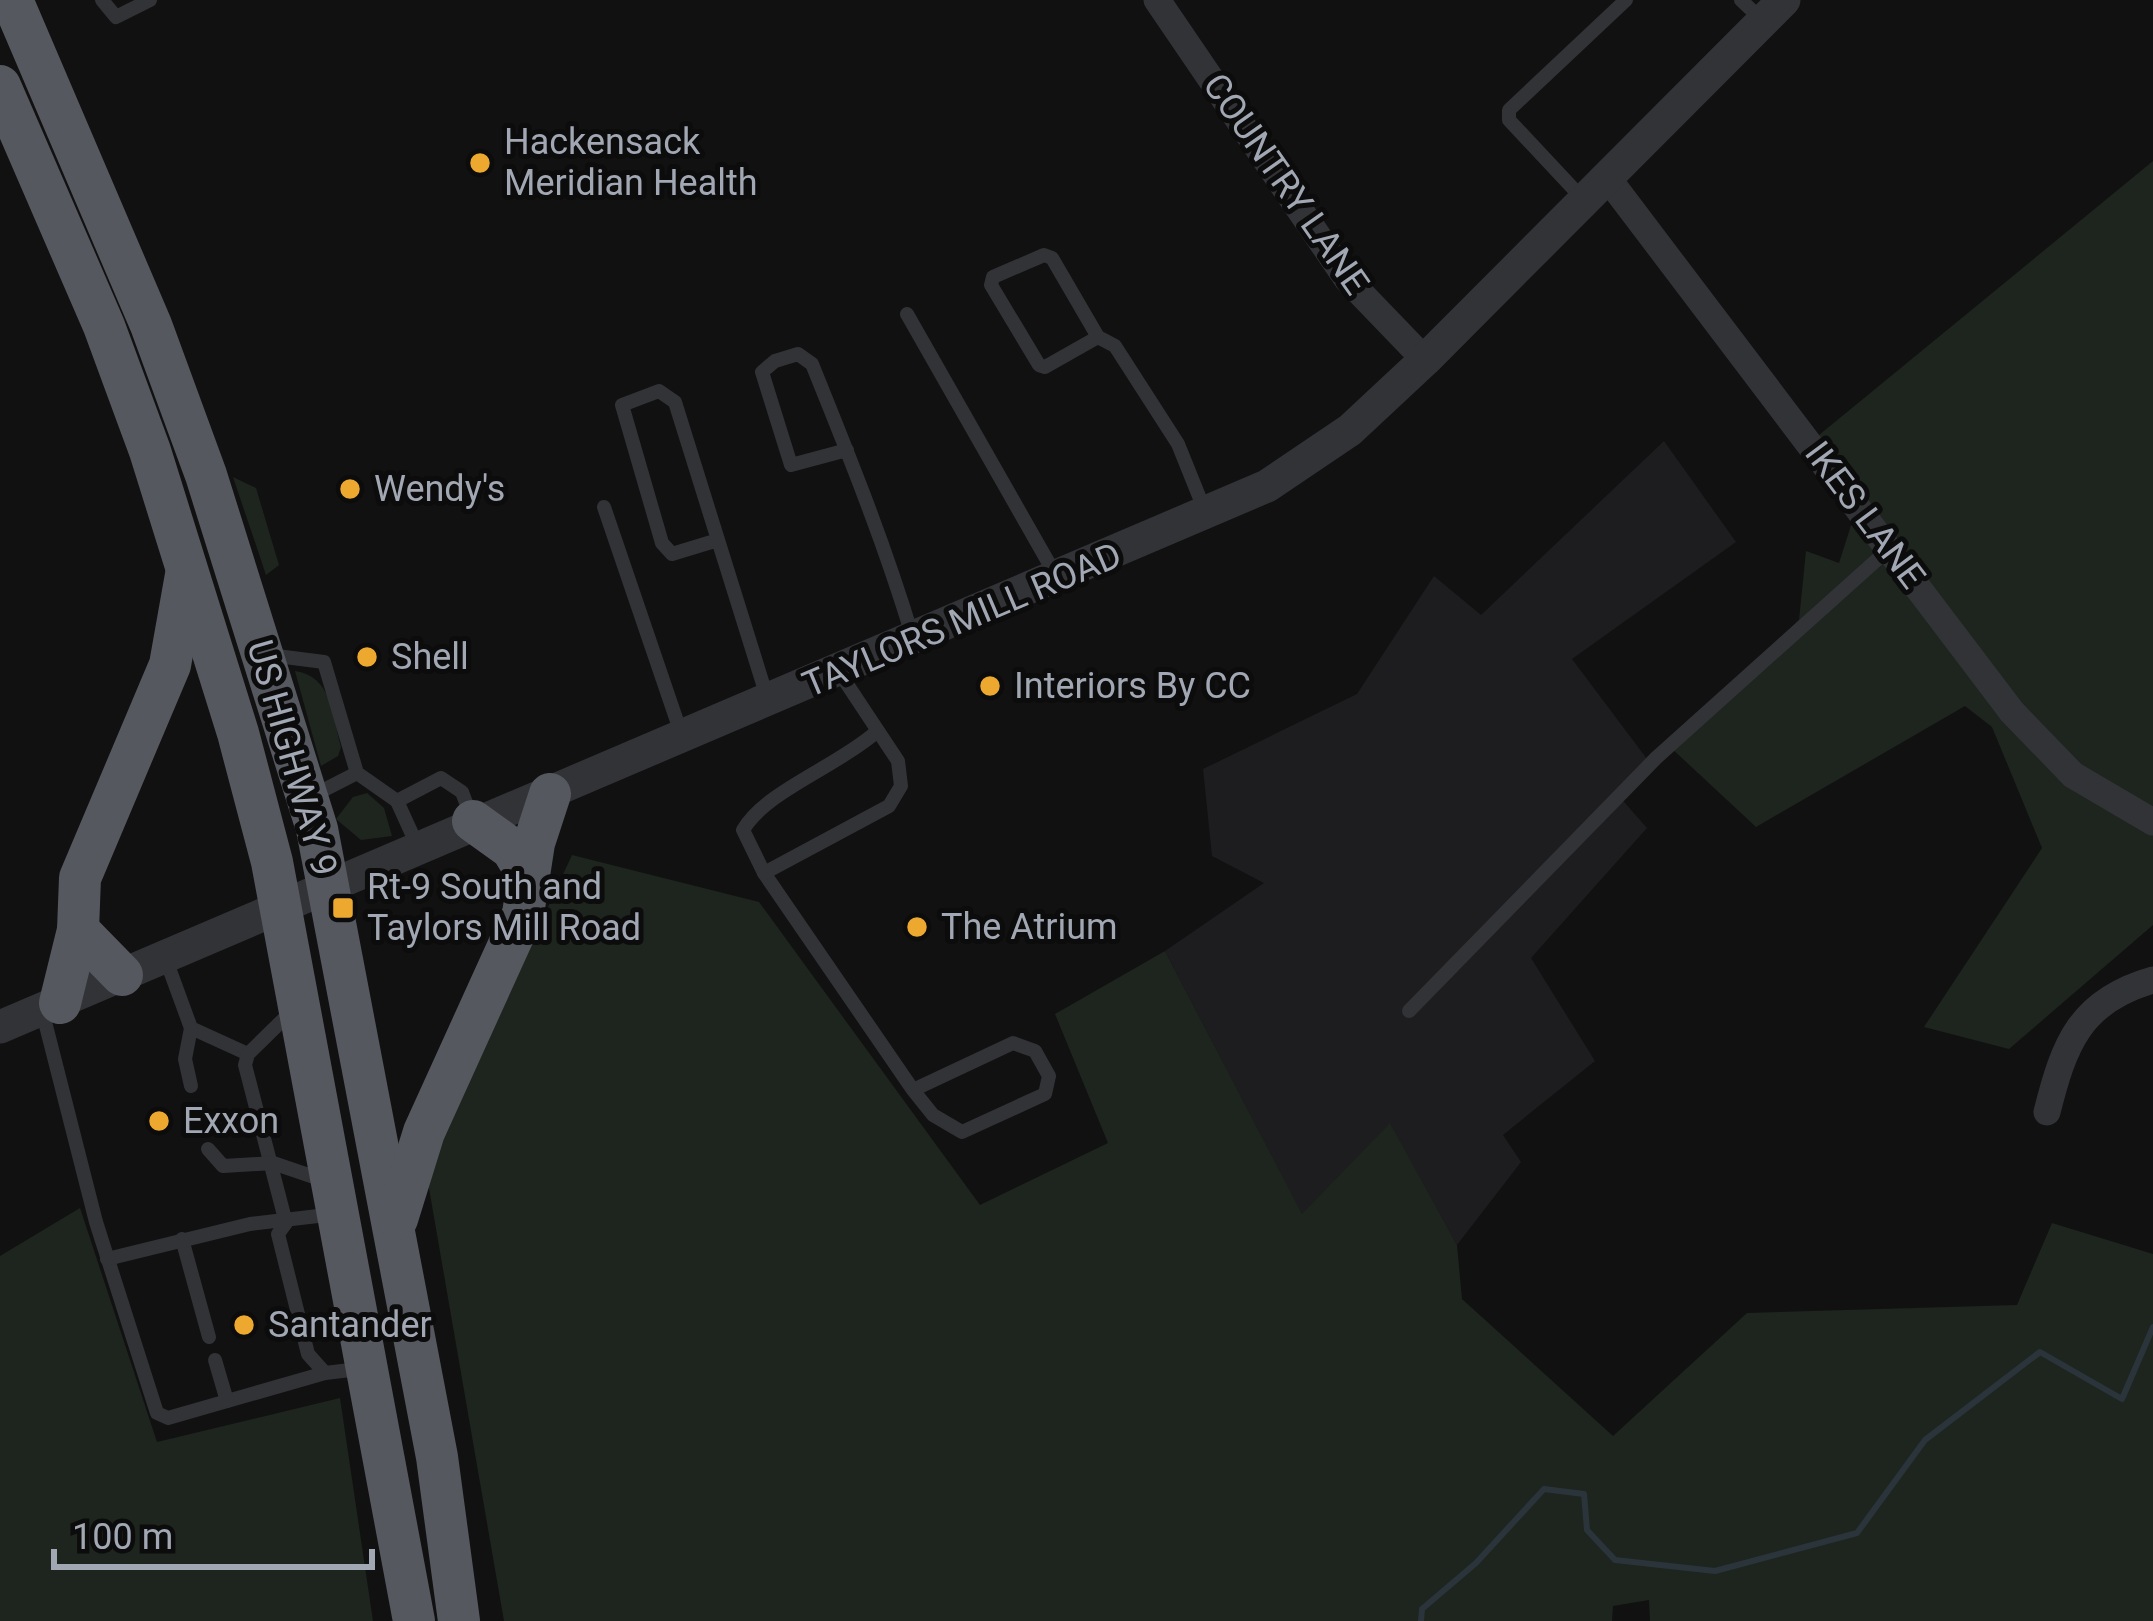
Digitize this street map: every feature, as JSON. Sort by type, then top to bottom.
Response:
[{"type":"highway","name":"US HIGHWAY 9","points":[[12,0],[151,325],[264,654],[308,798],[395,1226],[459,1621]]},
{"type":"highway","name":"US HIGHWAY 9","points":[[0,86],[104,326],[188,562],[272,862],[414,1621]]},
{"type":"highway","points":[[51,1006],[78,930],[80,878],[170,665],[188,562]]},
{"type":"highway","points":[[395,1226],[424,1132],[524,914],[550,794]]},
{"type":"highway","points":[[473,821],[512,849],[529,877]]},
{"type":"highway","points":[[78,930],[122,975]]},
{"type":"street","name":"COUNTRY LANE","points":[[1157,0],[1347,279],[1425,360]]},
{"type":"street","name":"TAYLORS MILL ROAD","points":[[0,1028],[473,821],[550,794],[1207,516],[1312,458],[1425,360],[1763,7]]},
{"type":"street","name":"IKES LANE","points":[[1594,187],[1890,548],[2048,754],[2100,793],[2153,822]]},
{"type":"street","points":[[2047,1112],[2063,1048],[2078,1026],[2120,992],[2153,980]]},
{"type":"lane","points":[[102,0],[116,16],[150,0]]},
{"type":"lane","points":[[1594,187],[1509,120],[1509,110],[1626,0]]},
{"type":"lane","points":[[1098,337],[1045,367],[1039,364],[991,286],[994,277],[1044,255],[1052,258],[1098,337],[1115,346],[1178,444],[1207,516]]},
{"type":"lane","points":[[907,314],[1058,579]]},
{"type":"lane","points":[[847,450],[791,465],[762,372],[798,354],[812,364],[847,450],[889,557],[913,640]]},
{"type":"lane","points":[[718,540],[672,554],[662,542],[622,405],[659,391],[675,402],[769,702]]},
{"type":"lane","points":[[604,507],[682,738]]},
{"type":"lane","points":[[1408,1011],[1656,758],[1890,548]]},
{"type":"lane","points":[[264,654],[324,662],[357,773],[397,801],[417,845]]},
{"type":"lane","points":[[764,873],[889,806],[901,786],[898,760],[875,733],[839,672]]},
{"type":"lane","points":[[875,733],[845,759],[755,809],[743,830],[764,873],[913,1090],[933,1115],[962,1132],[1045,1094],[1049,1076],[1036,1052],[1013,1043],[913,1090]]},
{"type":"lane","points":[[308,798],[357,773]]},
{"type":"lane","points":[[397,801],[441,778],[462,792],[473,821]]},
{"type":"lane","points":[[164,956],[191,1028],[185,1059],[191,1087]]},
{"type":"lane","points":[[298,1005],[248,1054],[245,1065],[265,1153],[273,1163],[337,1198]]},
{"type":"lane","points":[[51,1006],[107,1259],[158,1413],[168,1418],[325,1372],[370,1368]]},
{"type":"lane","points":[[191,1028],[248,1054]]},
{"type":"lane","points":[[208,1149],[223,1166],[273,1163]]},
{"type":"lane","points":[[273,1163],[286,1223],[278,1234],[308,1354],[325,1372]]},
{"type":"lane","points":[[107,1259],[250,1224],[286,1223],[337,1198]]},
{"type":"lane","points":[[182,1239],[209,1336]]},
{"type":"lane","points":[[215,1360],[227,1401]]},
{"type":"shaded area","points":[[2153,161],[2153,925],[2009,1049],[1924,1027],[2042,848],[1992,727],[1965,706],[1756,827],[1669,746],[1799,620],[1806,551],[1839,563],[1854,516],[1802,449]]},
{"type":"shaded area","points":[[1664,441],[1736,542],[1572,659],[1650,763],[1618,795],[1647,828],[1531,958],[1595,1061],[1503,1135],[1521,1162],[1457,1245],[1390,1124],[1302,1215],[1165,951],[1264,883],[1212,856],[1203,769],[1357,694],[1434,576],[1481,615]]},
{"type":"shaded area","points":[[233,477],[256,488],[279,565],[266,575]]},
{"type":"shaded area","points":[[295,671],[317,680],[332,710],[341,747],[338,756],[321,766]]},
{"type":"shaded area","points":[[367,793],[384,808],[392,836],[361,840],[336,819],[353,797]]},
{"type":"shaded area","points":[[572,855],[759,902],[980,1205],[1108,1143],[1055,1014],[1165,951],[1302,1214],[1390,1123],[1457,1245],[1462,1299],[1613,1436],[1747,1313],[2017,1305],[2052,1223],[2153,1254],[2153,1621],[1650,1621],[1649,1600],[1613,1606],[1612,1621],[504,1621],[426,1171]]},
{"type":"shaded area","points":[[80,1208],[157,1442],[340,1398],[373,1621],[0,1621],[0,1256]]},
{"type":"waterway","points":[[1421,1621],[1422,1609],[1476,1563],[1544,1489],[1584,1494],[1587,1530],[1615,1560],[1715,1571],[1857,1533],[1925,1440],[2040,1352],[2122,1399],[2153,1327]]},
{"type":"place","name":"Hackensack Meridian Health","points":[[480,163]]},
{"type":"place","name":"Wendy's","points":[[350,489]]},
{"type":"place","name":"Shell","points":[[367,657]]},
{"type":"place","name":"Interiors By CC","points":[[990,686]]},
{"type":"place","name":"Rt-9 South and Taylors Mill Road","points":[[343,908]]},
{"type":"place","name":"The Atrium","points":[[917,927]]},
{"type":"place","name":"Exxon","points":[[159,1121]]},
{"type":"place","name":"Santander","points":[[244,1325]]}]
